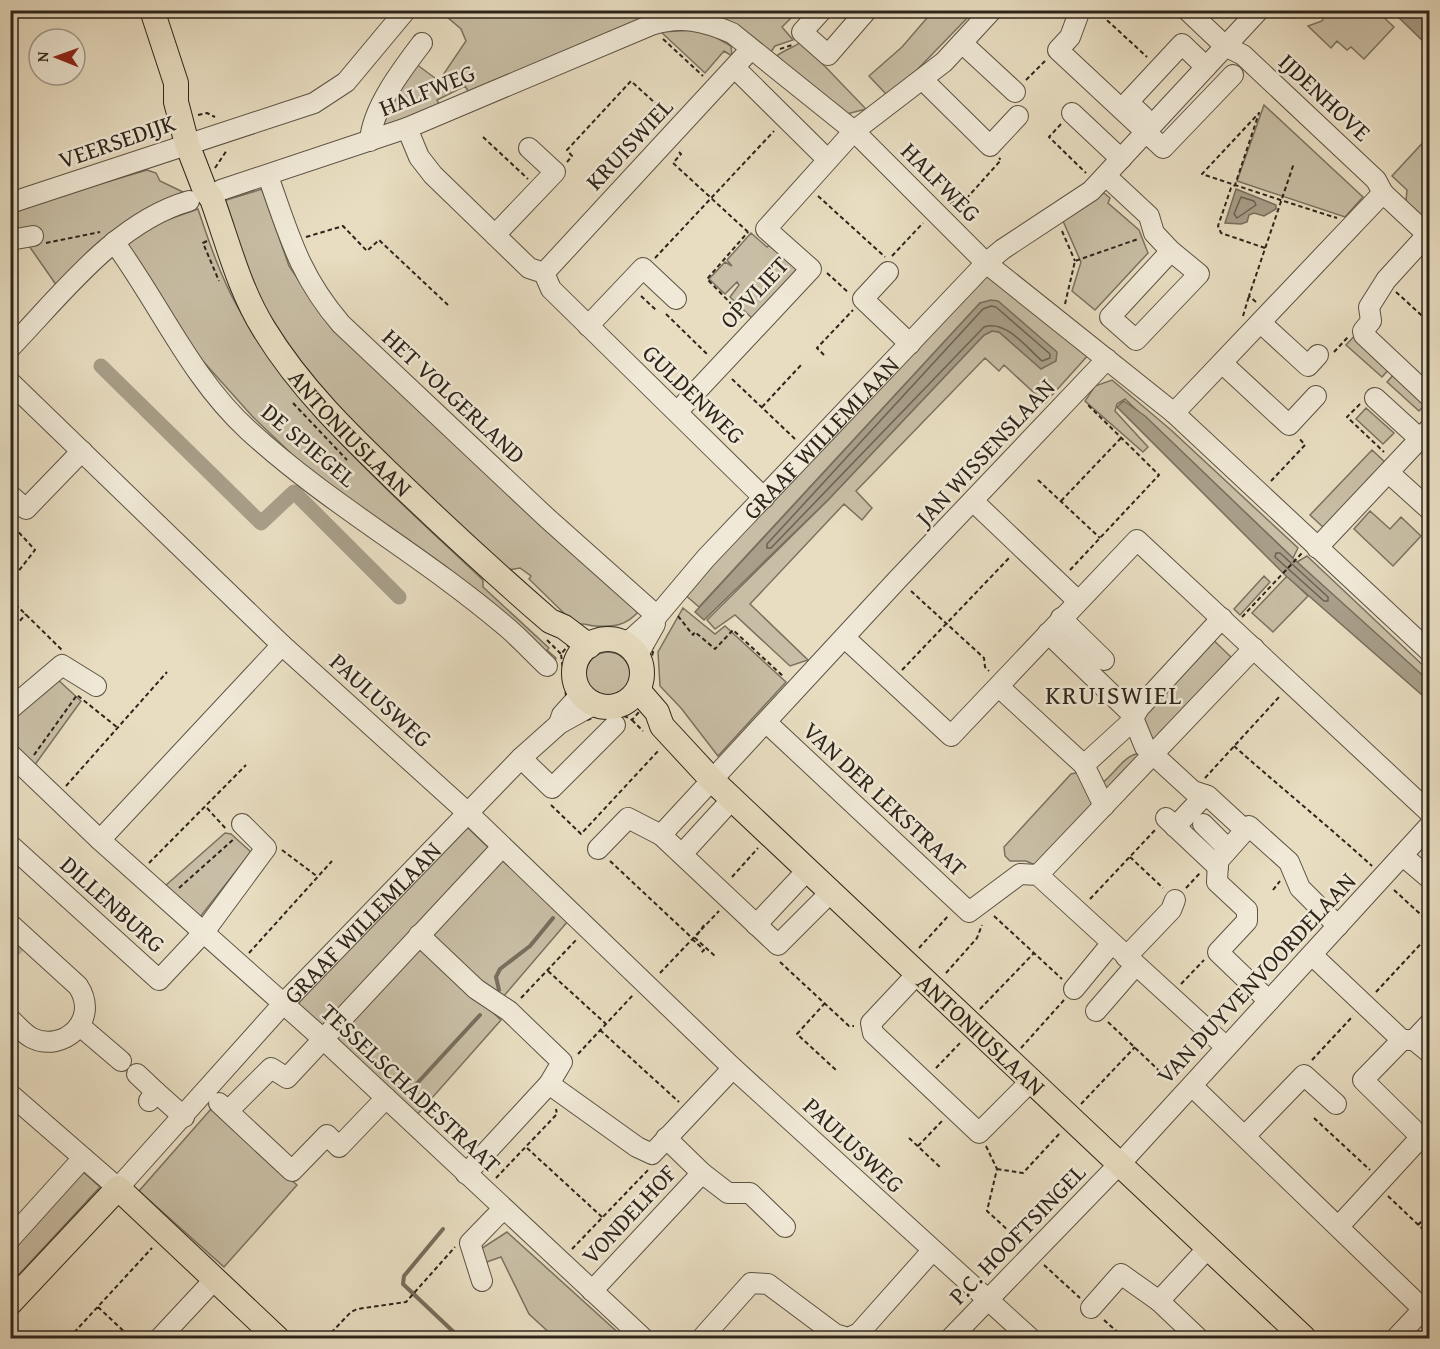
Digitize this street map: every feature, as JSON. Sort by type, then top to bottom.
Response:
[{"type":"main road","name":"ANTONIUSLAAN","points":[[152,10],[176,84],[176,102],[195,142]]},
{"type":"main road","name":"ANTONIUSLAAN","points":[[176,84],[186,96],[194,117],[195,142],[204,188],[208,190],[241,286],[263,328],[296,377],[356,442],[450,532],[578,646]]},
{"type":"main road","points":[[607,639],[636,644],[642,669],[638,702],[611,707],[582,704],[574,673],[578,646],[607,639]]},
{"type":"main road","name":"ANTONIUSLAAN","points":[[638,702],[662,737],[712,780],[830,893],[921,972],[971,1025],[1304,1338]]},
{"type":"main road","points":[[118,1188],[277,1338]]},
{"type":"main road","name":"GRAAF WILLEMLAAN","points":[[11,1301],[118,1188]]},
{"type":"street","name":"VEERSEDIJK","points":[[10,203],[314,103],[332,94],[358,69],[406,10]]},
{"type":"street","points":[[822,10],[802,32],[828,55],[867,10]]},
{"type":"street","name":"OPVLIET","points":[[676,412],[811,269],[757,231],[854,131],[923,80],[962,43],[992,10]]},
{"type":"street","points":[[1080,10],[1064,44],[1150,129]]},
{"type":"street","name":"IJDENHOVE","points":[[1187,10],[1225,46],[1243,55],[1376,180],[1383,193],[1428,236]]},
{"type":"street","name":"GRAAF WILLEMLAAN","points":[[636,644],[669,600],[986,263],[1091,191],[1259,10]]},
{"type":"street","name":"HALFWEG","points":[[10,348],[114,242],[147,218],[168,207],[208,190],[268,176],[407,128],[648,26],[665,20],[692,19],[732,33],[854,131],[986,263],[1174,413],[1430,652]]},
{"type":"street","points":[[370,141],[371,126],[401,70],[422,43]]},
{"type":"street","points":[[962,43],[1015,92]]},
{"type":"street","points":[[1206,67],[1182,44],[1128,102],[1163,148],[1233,75]]},
{"type":"street","name":"KRUISWIEL","points":[[544,273],[751,49]]},
{"type":"street","points":[[735,68],[827,159]]},
{"type":"street","points":[[923,80],[990,146],[1018,116]]},
{"type":"street","points":[[1072,112],[1121,159]]},
{"type":"street","name":"GULDENWEG","points":[[407,128],[425,166],[529,268],[544,273],[551,289],[764,498]]},
{"type":"street","points":[[495,235],[555,172],[529,148]]},
{"type":"street","name":"HET VOLGERLAND","points":[[268,176],[305,277],[341,324],[548,518],[657,616]]},
{"type":"street","points":[[1106,176],[1149,216],[1154,233],[1198,274],[1136,340],[1110,317],[1171,251]]},
{"type":"street","points":[[1174,413],[1383,193]]},
{"type":"street","points":[[10,240],[33,236]]},
{"type":"street","points":[[1428,236],[1385,282],[1369,307],[1371,321],[1363,331],[1364,335],[1430,397]]},
{"type":"street","name":"DE SPIEGEL","points":[[114,242],[209,385],[247,429],[338,503],[505,626],[546,666]]},
{"type":"street","points":[[887,264],[858,298],[910,344]]},
{"type":"street","points":[[588,326],[643,268],[671,306]]},
{"type":"street","points":[[1265,319],[1308,366],[1318,356]]},
{"type":"street","name":"JAN WISSENSLAAN","points":[[662,836],[898,579],[974,502],[1107,359]]},
{"type":"street","points":[[1222,363],[1289,425],[1316,396]]},
{"type":"street","name":"PAULUSWEG","points":[[10,382],[282,645],[469,814],[733,1068],[1030,1338]]},
{"type":"street","points":[[1317,548],[1425,434],[1375,398]]},
{"type":"street","points":[[10,495],[26,509],[82,451]]},
{"type":"street","points":[[1393,469],[1430,510]]},
{"type":"street","points":[[974,502],[1078,602]]},
{"type":"street","points":[[845,638],[951,735],[1137,540],[1430,813]]},
{"type":"street","points":[[1061,618],[1104,660]]},
{"type":"street","points":[[1084,765],[1227,623]]},
{"type":"street","points":[[1048,633],[1131,713],[1145,747],[1202,811],[1220,861],[1217,882],[1247,910],[1247,921],[1218,952],[1269,1000]]},
{"type":"street","points":[[100,840],[282,645]]},
{"type":"street","points":[[1225,1046],[1038,875],[1254,648]]},
{"type":"street","points":[[10,709],[62,665],[96,686]]},
{"type":"street","points":[[1000,685],[1084,765],[1104,806]]},
{"type":"street","name":"GRAAF WILLEMLAAN","points":[[118,1188],[284,1004],[521,758],[559,724],[562,715],[582,704]]},
{"type":"street","name":"VAN DER LEKSTRAAT","points":[[767,723],[970,913],[1020,874],[1038,875]]},
{"type":"street","points":[[521,758],[552,788],[615,725]]},
{"type":"street","name":"TESSELSCHADESTRAAT","points":[[17,760],[100,840],[323,1039],[643,1338]]},
{"type":"street","points":[[682,854],[724,808]]},
{"type":"street","points":[[1171,823],[1202,811],[1245,830]]},
{"type":"street","points":[[598,849],[628,818],[662,836],[778,945],[830,893]]},
{"type":"street","points":[[1171,823],[1220,861]]},
{"type":"street","name":"VAN DUYVENVOORDELAAN","points":[[1119,1164],[1430,825]]},
{"type":"street","points":[[204,932],[266,848],[244,826]]},
{"type":"street","points":[[1220,861],[1249,826],[1289,862],[1300,888],[1338,926]]},
{"type":"street","name":"DILLENBURG","points":[[10,845],[159,980],[204,932]]},
{"type":"street","name":"GRAAF WILLEMLAAN","points":[[228,1111],[271,1068],[287,1078],[502,847]]},
{"type":"street","points":[[1403,856],[1430,879]]},
{"type":"street","points":[[756,925],[800,878]]},
{"type":"street","points":[[1096,1011],[1171,910],[1175,900]]},
{"type":"street","points":[[10,1019],[31,1038],[45,1042],[65,1038],[80,1026],[86,1012],[85,997],[78,986],[18,933]]},
{"type":"street","name":"GRAAF WILLEMLAAN","points":[[419,935],[476,989],[509,1011],[562,1062]]},
{"type":"street","points":[[1074,989],[1111,944]]},
{"type":"street","points":[[1312,955],[1408,1040],[1429,1053]]},
{"type":"street","points":[[921,972],[871,1023],[873,1033],[979,1132],[1031,1081]]},
{"type":"street","points":[[1339,1226],[1425,1137],[1363,1080],[1430,1023]]},
{"type":"street","points":[[80,1026],[121,1061]]},
{"type":"street","points":[[466,1174],[549,1084],[562,1062]]},
{"type":"street","points":[[549,1084],[637,1147],[652,1154],[733,1068]]},
{"type":"street","points":[[136,1074],[152,1096],[184,1117]]},
{"type":"street","points":[[1245,1136],[1304,1075],[1336,1104]]},
{"type":"street","points":[[1192,1086],[1426,1306],[1396,1338]]},
{"type":"street","points":[[207,1092],[292,1171],[327,1135],[339,1147],[386,1098]]},
{"type":"street","points":[[10,1094],[118,1188]]},
{"type":"street","name":"VONDELHOF","points":[[666,1138],[702,1173],[728,1193],[750,1193],[785,1227]]},
{"type":"street","points":[[10,1239],[82,1158]]},
{"type":"street","name":"P.C. HOOFTSINGEL","points":[[951,1338],[1119,1164]]},
{"type":"street","name":"VONDELHOF","points":[[592,1291],[702,1173]]},
{"type":"street","name":"TESSELSCHADESTRAAT","points":[[470,1243],[503,1209]]},
{"type":"street","points":[[470,1243],[482,1281]]},
{"type":"street","points":[[1159,1301],[1208,1248]]},
{"type":"street","points":[[702,1338],[752,1283],[768,1284],[835,1334],[848,1338],[859,1333],[932,1251]]},
{"type":"street","points":[[1091,1308],[1121,1274],[1159,1301],[1198,1338]]},
{"type":"street","points":[[160,1338],[215,1280]]},
{"type":"path","points":[[1096,10],[1159,69]]},
{"type":"path","points":[[648,26],[716,88]]},
{"type":"path","points":[[1015,92],[1054,51],[1064,44]]},
{"type":"path","points":[[555,172],[572,156],[567,150],[631,81],[674,134],[681,154],[673,163],[711,198],[757,231],[707,279],[756,328]]},
{"type":"path","name":"VEERSEDIJK","points":[[194,117],[207,113],[240,126]]},
{"type":"path","points":[[1265,248],[1221,233],[1218,226],[1231,188],[1235,185],[1259,113],[1202,174],[1235,185],[1281,201],[1353,223]]},
{"type":"path","points":[[645,269],[786,118]]},
{"type":"path","points":[[208,190],[240,126]]},
{"type":"path","points":[[483,137],[538,189]]},
{"type":"path","points":[[805,184],[887,264],[960,194],[966,199],[1001,160],[990,146]]},
{"type":"path","points":[[1265,319],[1249,296],[1294,163]]},
{"type":"path","points":[[1054,215],[1075,261],[1064,308],[1056,320]]},
{"type":"path","points":[[291,242],[343,226],[367,251],[379,240],[448,305]]},
{"type":"path","points":[[33,236],[44,244],[98,232],[106,234],[114,242]]},
{"type":"path","points":[[1075,261],[1154,233]]},
{"type":"path","points":[[811,269],[823,269],[858,298],[817,348],[824,355]]},
{"type":"path","points":[[1385,282],[1430,323]]},
{"type":"path","points":[[628,284],[656,310]]},
{"type":"path","points":[[671,306],[719,367],[808,451]]},
{"type":"path","points":[[1318,356],[1326,361],[1356,329],[1363,331]]},
{"type":"path","points":[[762,407],[802,364]]},
{"type":"path","points":[[1058,583],[1159,472],[1075,393]]},
{"type":"path","points":[[1375,398],[1370,393],[1347,417],[1393,469]]},
{"type":"path","points":[[1061,501],[1122,437]]},
{"type":"path","points":[[1269,483],[1305,445]]},
{"type":"path","points":[[1038,480],[1100,538]]},
{"type":"path","points":[[10,582],[35,550],[13,526]]},
{"type":"path","points":[[893,681],[1020,546]]},
{"type":"path","points":[[1227,623],[1299,556]]},
{"type":"path","points":[[898,579],[984,658],[985,667],[1000,685]]},
{"type":"path","points":[[10,599],[65,653],[62,665]]},
{"type":"path","points":[[669,600],[685,628],[693,635],[695,632],[715,649],[733,630],[797,689]]},
{"type":"path","points":[[10,632],[27,614]]},
{"type":"path","points":[[583,628],[594,633],[621,632],[631,628],[636,644],[654,649],[650,659],[651,686],[654,695],[638,702],[633,720],[618,715],[596,716],[586,721],[582,704],[566,696],[561,654],[578,646],[583,628]]},
{"type":"path","points":[[56,798],[167,672]]},
{"type":"path","points":[[1202,811],[1234,746],[1292,684]]},
{"type":"path","points":[[17,760],[77,695],[118,728]]},
{"type":"path","points":[[552,788],[550,804],[581,834],[662,737]]},
{"type":"path","points":[[1234,746],[1288,794],[1318,816],[1430,922]]},
{"type":"path","points":[[138,874],[207,808],[246,765]]},
{"type":"path","points":[[207,808],[227,831],[244,826]]},
{"type":"path","points":[[1078,912],[1130,857],[1171,823]]},
{"type":"path","points":[[166,899],[244,826]]},
{"type":"path","points":[[716,957],[695,938],[763,844]]},
{"type":"path","points":[[266,848],[277,846],[318,877]]},
{"type":"path","points":[[598,849],[704,950],[701,953]]},
{"type":"path","points":[[1130,857],[1175,900],[1203,869],[1220,861]]},
{"type":"path","points":[[239,964],[332,861]]},
{"type":"path","points":[[921,972],[977,938],[970,913]]},
{"type":"path","points":[[921,972],[970,913]]},
{"type":"path","points":[[562,1062],[574,1058],[704,926]]},
{"type":"path","points":[[509,1011],[588,929]]},
{"type":"path","points":[[778,945],[778,959],[849,1026],[872,1028]]},
{"type":"path","points":[[924,1081],[1034,952]]},
{"type":"path","points":[[1170,997],[1211,952],[1218,952]]},
{"type":"path","points":[[548,970],[606,1024]]},
{"type":"path","points":[[1009,1061],[1074,989]]},
{"type":"path","points":[[825,1003],[797,1034],[837,1071]]},
{"type":"path","points":[[600,1030],[690,1112]]},
{"type":"path","points":[[997,1169],[1023,1173],[1135,1047]]},
{"type":"path","points":[[484,1191],[557,1114],[556,1108],[565,1097]]},
{"type":"path","points":[[918,1146],[953,1108]]},
{"type":"path","points":[[1314,1118],[1430,1236]]},
{"type":"path","points":[[909,1138],[940,1167]]},
{"type":"path","points":[[526,1147],[602,1217]]},
{"type":"path","points":[[560,1261],[655,1162],[652,1154]]},
{"type":"path","points":[[1418,1225],[1430,1213]]},
{"type":"path","points":[[69,1338],[166,1233]]},
{"type":"path","points":[[326,1338],[351,1312],[366,1307],[406,1302],[458,1243],[470,1243]]},
{"type":"path","points":[[98,1307],[131,1338]]},
{"type":"shaded area","points":[[633,10],[642,19],[470,94],[465,86],[437,100],[441,107],[382,130],[379,118],[412,61],[439,81],[466,41],[461,29],[440,11]]},
{"type":"shaded area","points":[[1376,10],[1394,27],[1364,59],[1351,47],[1347,50],[1337,41],[1331,48],[1308,26],[1322,21],[1327,11]]},
{"type":"shaded area","points":[[709,11],[798,11],[782,27],[793,40],[775,46],[769,55],[731,23]]},
{"type":"shaded area","points":[[933,11],[974,11],[914,73],[887,95],[869,76],[902,47]]},
{"type":"shaded area","points":[[695,30],[710,34],[731,46],[732,56],[724,51],[705,73],[661,32]]},
{"type":"shaded area","points":[[805,39],[815,56],[866,109],[843,115],[774,58]]},
{"type":"shaded area","points":[[1264,105],[1363,197],[1345,217],[1237,181]]},
{"type":"shaded area","points":[[1429,136],[1429,212],[1423,218],[1406,201],[1407,190],[1392,176]]},
{"type":"shaded area","points":[[147,170],[156,173],[160,181],[183,192],[145,211],[114,232],[57,286],[20,233],[11,234],[11,210]]},
{"type":"shaded area","points":[[262,189],[289,266],[320,312],[381,373],[639,611],[634,616],[614,626],[576,625],[529,579],[531,576],[520,568],[508,570],[370,444],[338,410],[280,336],[257,296],[243,261],[223,201]]},
{"type":"shaded area","points":[[1104,193],[1110,198],[1108,203],[1139,230],[1148,253],[1095,310],[1072,291],[1081,262],[1063,221]]},
{"type":"shaded area","points":[[198,209],[220,270],[237,306],[289,383],[318,418],[382,485],[483,580],[483,587],[549,648],[547,650],[556,658],[554,664],[300,462],[252,416],[193,350],[125,245],[158,223]]},
{"type":"shaded area","points":[[751,233],[767,247],[773,242],[796,265],[796,270],[754,320],[730,297],[739,285],[737,282],[725,294],[709,279],[725,262],[732,266],[727,260]]},
{"type":"shaded area","points":[[992,273],[1090,353],[1045,403],[1004,365],[999,371],[985,358],[856,491],[872,508],[862,520],[844,504],[750,604],[808,660],[790,666],[735,615],[715,629],[707,620],[828,500],[984,335],[992,331],[999,332],[1041,368],[980,303],[699,607],[683,593],[985,277]]},
{"type":"shaded area","points":[[1358,332],[1393,365],[1382,377],[1346,345]]},
{"type":"shaded area","points":[[1397,371],[1429,400],[1419,411],[1387,382]]},
{"type":"shaded area","points":[[1112,380],[1171,430],[1298,548],[1293,558],[1125,399],[1117,404],[1115,411],[1148,447],[1143,452],[1085,401],[1095,386]]},
{"type":"shaded area","points":[[1366,408],[1394,433],[1383,444],[1356,419]]},
{"type":"shaded area","points":[[1372,450],[1386,463],[1324,528],[1310,515]]},
{"type":"shaded area","points":[[1370,511],[1390,529],[1401,517],[1421,536],[1393,566],[1354,529]]},
{"type":"shaded area","points":[[1307,556],[1429,671],[1429,683],[1297,562]]},
{"type":"shaded area","points":[[1264,576],[1270,582],[1240,615],[1234,609]]},
{"type":"shaded area","points":[[1287,576],[1308,596],[1273,632],[1252,613]]},
{"type":"shaded area","points":[[683,608],[715,634],[725,626],[786,682],[718,756],[681,708],[660,686],[658,652]]},
{"type":"shaded area","points":[[1205,632],[1231,657],[1152,745],[1136,706]]},
{"type":"shaded area","points":[[608,652],[623,659],[630,674],[623,689],[608,696],[593,689],[586,674],[593,659]]},
{"type":"shaded area","points":[[56,678],[81,701],[34,766],[11,744],[10,719]]},
{"type":"shaded area","points":[[1141,753],[1035,865],[1026,861],[1010,861],[1005,856],[1004,847],[1071,774],[1080,772],[1102,783],[1130,757]]},
{"type":"shaded area","points":[[465,825],[491,850],[322,1028],[297,1004]]},
{"type":"shaded area","points":[[225,833],[231,834],[251,852],[200,917],[165,886]]},
{"type":"shaded area","points":[[499,857],[568,921],[491,1011],[501,1020],[416,1116],[330,1036]]},
{"type":"shaded area","points":[[211,1109],[297,1185],[224,1267],[139,1191]]},
{"type":"shaded area","points":[[80,1169],[100,1187],[11,1283],[10,1242]]},
{"type":"shaded area","points":[[507,1232],[624,1338],[554,1337],[529,1314],[501,1257],[481,1264],[476,1252]]},
{"type":"water","points":[[1392,11],[1429,11],[1429,47]]},
{"type":"water","points":[[1236,189],[1276,205],[1276,209],[1264,216],[1254,213],[1249,215],[1247,222],[1241,224],[1225,223]]},
{"type":"water","points":[[998,301],[1057,352],[1056,361],[1041,369],[999,332],[992,331],[984,335],[828,500],[704,620],[695,612],[980,303]]},
{"type":"water","points":[[1124,401],[1145,416],[1297,562],[1429,681],[1429,701],[1285,575],[1117,407]]},
{"type":"waterway","points":[[101,366],[261,523],[294,492],[399,597]]},
{"type":"waterway","points":[[499,990],[496,977],[500,969],[530,946],[553,918]]},
{"type":"waterway","points":[[410,1091],[480,1015]]},
{"type":"waterway","points":[[443,1229],[404,1276],[403,1284],[460,1338]]},
{"type":"tunnel","points":[[10,950],[19,940]]},
{"type":"district","name":"KRUISWIEL","points":[[1114,694]]}]
